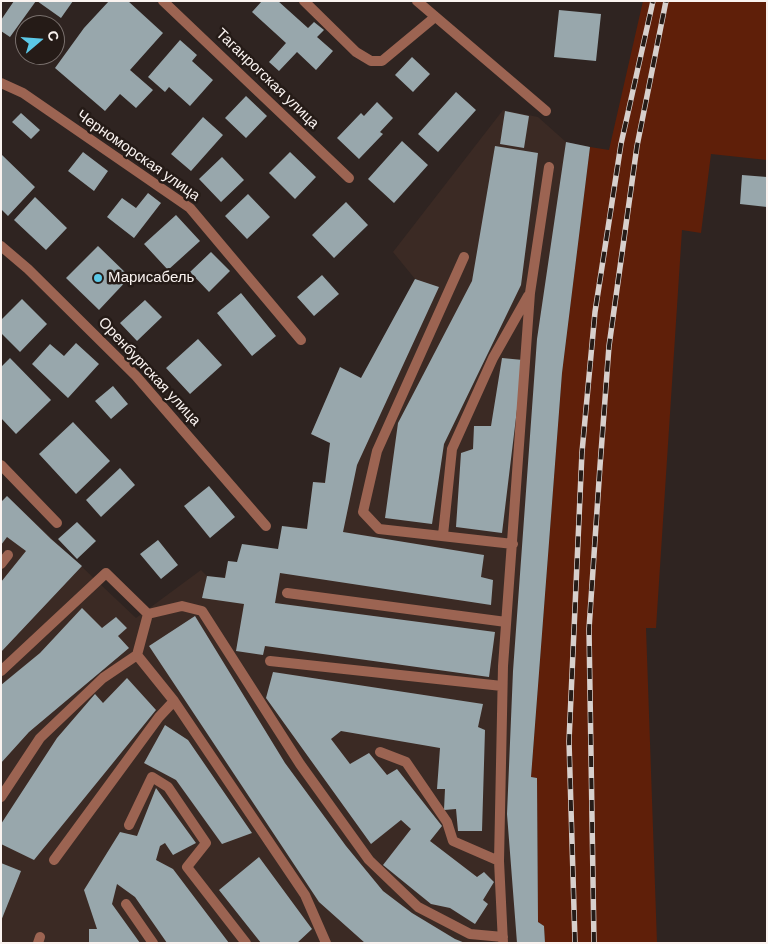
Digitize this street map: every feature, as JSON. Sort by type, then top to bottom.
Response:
[{"type":"street","name":"Таганрогская улица","points":[[163,1],[350,178]]},
{"type":"street","points":[[304,1],[356,52],[370,61],[382,61],[435,17]]},
{"type":"street","points":[[417,1],[546,111]]},
{"type":"street","name":"Черноморская улица","points":[[1,83],[23,93],[190,208],[301,340]]},
{"type":"street","points":[[148,614],[182,606],[202,611],[300,764],[369,860],[418,907],[470,934],[503,940],[499,862],[502,686],[530,293],[549,167]]},
{"type":"street","name":"Оренбургская улица","points":[[1,246],[28,269],[136,376],[266,526]]},
{"type":"street","points":[[464,257],[377,451],[363,512],[378,528],[513,544]]},
{"type":"street","points":[[442,535],[452,449],[493,358],[530,293]]},
{"type":"street","points":[[1,465],[57,523]]},
{"type":"street","points":[[1,564],[8,555]]},
{"type":"street","points":[[1,671],[106,573],[148,614]]},
{"type":"street","points":[[287,593],[506,622]]},
{"type":"street","points":[[1,797],[40,738],[103,678],[137,655],[148,614]]},
{"type":"street","points":[[137,655],[174,701],[304,895],[325,942]]},
{"type":"street","points":[[270,661],[502,686]]},
{"type":"street","points":[[54,860],[159,717],[174,701]]},
{"type":"street","points":[[380,752],[406,762],[447,822],[453,841],[499,862]]},
{"type":"street","points":[[129,825],[152,777],[168,787],[206,843],[187,868],[246,943]]},
{"type":"street","points":[[126,904],[153,943]]},
{"type":"shaded area","points":[[643,1],[767,1],[767,160],[711,154],[701,233],[682,230],[656,628],[646,628],[657,943],[545,943],[544,926],[538,922],[537,778],[531,777],[562,373],[590,147],[609,150]]},
{"type":"shaded area","points":[[503,110],[538,117],[566,142],[590,147],[562,373],[531,777],[537,778],[538,922],[544,926],[545,943],[1,943],[1,502],[7,496],[136,618],[201,570],[207,576],[224,578],[228,561],[237,562],[278,549],[282,526],[307,528],[313,482],[325,482],[330,443],[311,434],[340,367],[361,378],[415,279],[393,252]]},
{"type":"building","points":[[14,1],[36,1],[26,15],[15,15],[15,30],[10,37],[1,31],[1,20]]},
{"type":"building","points":[[37,1],[73,1],[63,15],[57,15]]},
{"type":"building","points":[[109,1],[128,1],[163,33],[130,70],[153,90],[136,108],[120,94],[105,111],[55,68],[57,65],[65,65],[65,54],[84,28]]},
{"type":"building","points":[[262,1],[278,1],[308,28],[314,22],[324,30],[317,37],[333,51],[316,70],[297,52],[279,71],[269,62],[286,43],[252,12]]},
{"type":"building","points":[[559,10],[601,14],[596,61],[554,57]]},
{"type":"building","points":[[180,40],[197,55],[192,61],[213,80],[190,106],[169,87],[165,92],[148,77]]},
{"type":"building","points":[[412,57],[430,74],[413,92],[395,75]]},
{"type":"building","points":[[456,92],[476,110],[438,152],[418,134]]},
{"type":"building","points":[[246,96],[267,116],[246,138],[225,118]]},
{"type":"building","points":[[377,102],[393,118],[380,132],[383,134],[359,159],[337,138],[361,113],[364,116]]},
{"type":"building","points":[[505,111],[529,116],[524,148],[500,144]]},
{"type":"building","points":[[21,113],[40,130],[31,139],[12,122]]},
{"type":"building","points":[[203,117],[223,135],[191,171],[171,154]]},
{"type":"building","points":[[402,141],[428,165],[394,203],[368,179]]},
{"type":"building","points":[[566,142],[590,147],[562,373],[531,777],[537,778],[538,922],[544,926],[545,943],[517,943],[507,814],[513,671],[537,339]]},
{"type":"building","points":[[495,146],[538,153],[521,285],[444,444],[432,524],[385,518],[398,423],[472,281]]},
{"type":"building","points":[[83,152],[108,171],[94,191],[68,171]]},
{"type":"building","points":[[290,152],[316,177],[295,199],[269,173]]},
{"type":"building","points":[[1,154],[35,187],[8,216],[1,209]]},
{"type":"building","points":[[222,157],[244,180],[221,202],[199,179]]},
{"type":"building","points":[[742,175],[767,177],[767,207],[740,204]]},
{"type":"building","points":[[148,193],[161,203],[134,238],[107,217],[122,198],[136,208]]},
{"type":"building","points":[[248,194],[270,217],[247,239],[225,216]]},
{"type":"building","points":[[35,197],[67,228],[46,250],[14,220]]},
{"type":"building","points":[[346,202],[368,225],[334,258],[312,235]]},
{"type":"building","points":[[176,215],[200,241],[168,270],[144,244]]},
{"type":"building","name":"Марисабель","points":[[98,246],[130,277],[99,310],[66,278]]},
{"type":"building","points":[[211,252],[230,271],[209,292],[190,272]]},
{"type":"building","points":[[322,275],[339,294],[314,316],[297,297]]},
{"type":"building","points":[[415,279],[439,287],[357,465],[343,532],[484,555],[481,577],[493,580],[491,605],[280,573],[275,603],[495,632],[489,677],[265,646],[263,655],[236,651],[244,604],[202,598],[207,576],[225,578],[228,561],[237,562],[242,544],[278,549],[282,526],[307,529],[313,482],[325,483],[330,443],[311,434],[340,367],[361,378]]},
{"type":"building","points":[[241,293],[276,336],[252,356],[217,313]]},
{"type":"building","points":[[22,299],[47,324],[20,352],[1,333],[1,320]]},
{"type":"building","points":[[145,300],[162,317],[137,341],[120,323]]},
{"type":"building","points":[[198,339],[222,365],[190,394],[166,368]]},
{"type":"building","points":[[76,343],[99,364],[68,398],[32,364],[50,344],[64,356]]},
{"type":"building","points":[[10,358],[51,400],[16,434],[1,418],[1,367]]},
{"type":"building","points":[[502,358],[523,360],[502,533],[456,527],[461,453],[473,449],[474,426],[491,426]]},
{"type":"building","points":[[113,386],[128,404],[111,419],[95,401]]},
{"type":"building","points":[[73,422],[110,461],[76,494],[39,454]]},
{"type":"building","points":[[120,468],[135,485],[101,517],[86,500]]},
{"type":"building","points":[[209,486],[235,517],[210,538],[184,506]]},
{"type":"building","points":[[7,496],[82,566],[1,652],[1,582],[26,551],[7,537],[1,545],[1,502]]},
{"type":"building","points":[[77,522],[96,541],[77,559],[58,539]]},
{"type":"building","points":[[158,540],[178,565],[161,579],[140,554]]},
{"type":"building","points":[[82,608],[102,628],[116,617],[127,628],[118,636],[129,648],[29,732],[1,763],[1,685],[40,653]]},
{"type":"building","points":[[195,616],[285,763],[346,846],[383,891],[412,913],[465,943],[365,943],[319,902],[149,646]]},
{"type":"building","points":[[273,672],[483,704],[478,727],[485,730],[482,831],[458,831],[456,809],[444,810],[445,789],[437,789],[440,748],[341,731],[331,739],[350,764],[369,753],[387,775],[397,769],[442,826],[430,841],[477,877],[484,872],[494,882],[483,900],[488,904],[475,924],[450,908],[431,904],[383,865],[411,829],[401,820],[371,844],[266,698]]},
{"type":"building","points":[[127,678],[156,710],[34,860],[1,844],[1,824],[57,738],[95,694],[103,703]]},
{"type":"building","points":[[165,725],[188,740],[252,833],[222,844],[176,780],[144,763]]},
{"type":"building","points":[[156,788],[196,843],[173,855],[165,843],[160,846],[156,860],[173,869],[229,943],[167,943],[135,897],[117,884],[112,904],[140,943],[89,943],[89,929],[97,929],[84,890],[120,832],[137,836]]},
{"type":"building","points":[[259,857],[312,929],[297,943],[261,943],[219,890]]},
{"type":"building","points":[[1,863],[21,871],[1,921]]},
{"type":"railway","points":[[575,943],[569,741],[582,452],[595,312],[621,144],[653,1]]},
{"type":"railway","points":[[594,943],[589,629],[609,346],[637,146],[666,1]]},
{"type":"place","name":"Марисабель","points":[[98,278]]}]
